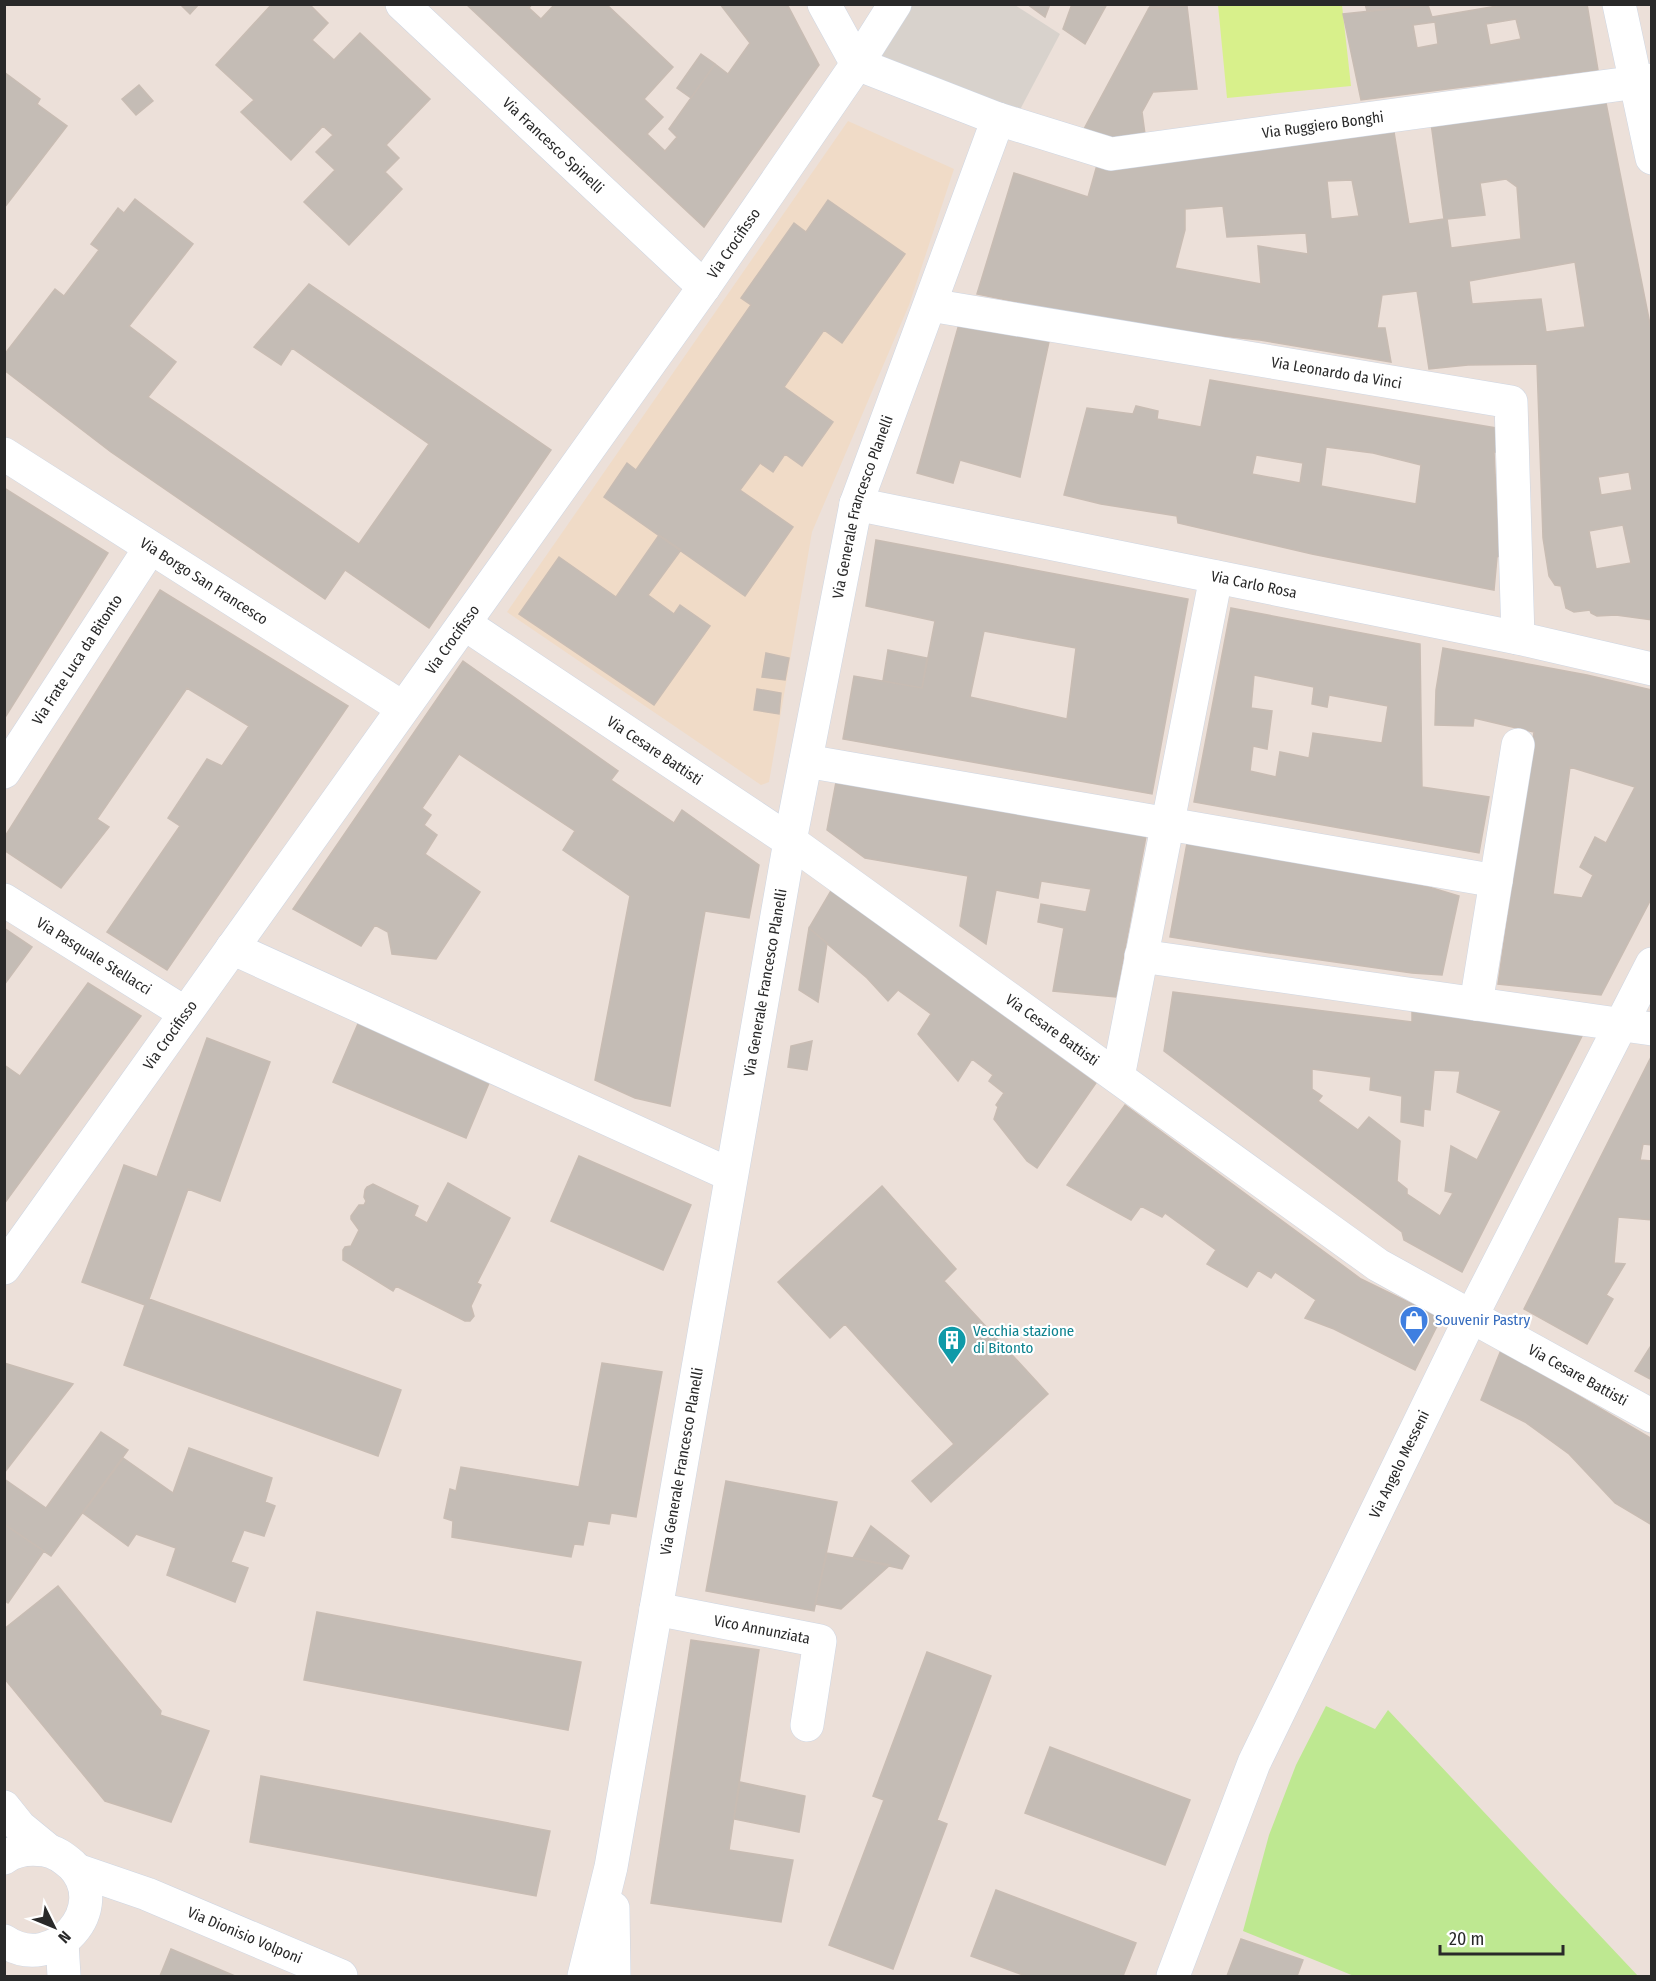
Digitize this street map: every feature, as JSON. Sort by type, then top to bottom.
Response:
[{"type":"street","name":"Via Francesco Spinelli","points":[[402,4],[704,287]]},
{"type":"street","points":[[824,4],[857,64]]},
{"type":"street","name":"Via Crocifisso","points":[[4,1268],[704,287],[857,64],[895,4]]},
{"type":"street","points":[[1619,4],[1643,82],[1652,158]]},
{"type":"street","name":"Via Ruggiero Bonghi","points":[[857,64],[998,119],[1111,154],[1643,82]]},
{"type":"street","name":"Via Generale Francesco Planelli","points":[[584,1977],[612,1867],[790,841],[856,504],[998,119]]},
{"type":"street","name":"Via Leonardo da Vinci","points":[[930,305],[1511,402],[1518,639]]},
{"type":"street","name":"Via Borgo San Francesco","points":[[4,454],[403,708]]},
{"type":"street","name":"Via Carlo Rosa","points":[[856,504],[1518,639],[1652,669]]},
{"type":"street","name":"Via Frate Luca da Bitonto","points":[[4,772],[150,548]]},
{"type":"street","points":[[1118,1077],[1216,577]]},
{"type":"street","name":"Via Cesare Battisti","points":[[465,624],[790,841],[1378,1265],[1652,1416]]},
{"type":"street","points":[[1476,1004],[1518,745]]},
{"type":"street","points":[[806,761],[1496,882]]},
{"type":"street","name":"Via Pasquale Stellacci","points":[[4,900],[185,1013]]},
{"type":"street","points":[[232,948],[731,1175]]},
{"type":"street","points":[[1141,956],[1636,1027]]},
{"type":"street","name":"Via Angelo Messeni","points":[[1173,1977],[1254,1763],[1471,1317],[1636,1027],[1652,964]]},
{"type":"street","name":"Vico Annunziata","points":[[656,1609],[820,1641],[807,1725]]},
{"type":"street","name":"Via Dionisio Volponi","points":[[4,1807],[20,1827],[77,1870],[147,1894],[341,1977]]},
{"type":"street","points":[[4,1858],[27,1848],[48,1850]]},
{"type":"street","name":"Via Generale Francesco Planelli","points":[[612,1867],[614,1977]]},
{"type":"street","points":[[64,1977],[69,1936],[83,1914],[86,1896],[77,1870]]},
{"type":"street","points":[[9,1944],[31,1950],[49,1948],[69,1936],[95,1912],[115,1902],[147,1894]]},
{"type":"street","points":[[9,1944],[37,1977]]},
{"type":"shaded area","points":[[895,5],[1015,5],[1060,34],[1013,123],[857,64]]},
{"type":"shaded area","points":[[848,121],[954,169],[909,305],[812,532],[769,782],[761,785],[507,612]]},
{"type":"green space","points":[[1218,5],[1342,5],[1351,86],[1227,98]]},
{"type":"green space","points":[[1326,1706],[1375,1729],[1388,1710],[1638,1976],[1354,1976],[1243,1931],[1269,1835],[1296,1765]]},
{"type":"building","points":[[180,4],[199,4],[190,14]]},
{"type":"building","points":[[272,4],[309,4],[328,23],[312,40],[334,60],[360,33],[430,99],[386,145],[399,158],[385,172],[402,189],[349,245],[304,202],[335,170],[316,152],[333,135],[323,126],[291,160],[241,112],[254,100],[216,65]]},
{"type":"building","points":[[466,4],[532,4],[529,8],[541,19],[555,4],[606,4],[673,67],[644,99],[663,117],[647,134],[665,151],[677,137],[669,129],[715,64],[728,74],[750,43],[720,4],[787,4],[819,65],[704,227]]},
{"type":"building","points":[[1027,4],[1050,4],[1045,17]]},
{"type":"building","points":[[1072,4],[1107,4],[1085,44],[1063,29]]},
{"type":"building","points":[[1152,4],[1183,4],[1149,8]]},
{"type":"building","points":[[1365,4],[1430,4],[1367,11]]},
{"type":"building","points":[[1509,4],[1587,4],[1598,70],[1361,100],[1343,14],[1428,5],[1432,17]],"holes":[[[1516,19],[1521,39],[1490,45],[1486,24]],[[1435,22],[1438,44],[1417,48],[1413,25]]]},
{"type":"building","points":[[1187,6],[1197,89],[1153,92],[1142,112],[1145,134],[1104,140],[1084,129],[1149,8]]},
{"type":"building","points":[[701,54],[715,64],[691,98],[677,88]]},
{"type":"building","points":[[4,72],[40,99],[37,104],[67,126],[4,208]]},
{"type":"building","points":[[139,85],[153,101],[136,115],[122,99]]},
{"type":"building","points":[[1605,98],[1652,334],[1652,620],[1616,615],[1597,616],[1590,610],[1574,612],[1566,608],[1561,586],[1555,585],[1549,576],[1543,538],[1537,364],[1468,365],[1429,369],[1417,291],[1382,295],[1377,328],[1385,328],[1391,362],[1260,340],[1184,332],[1096,318],[977,294],[1014,173],[1088,197],[1097,165],[1393,126],[1409,224],[1444,219],[1431,123]],"holes":[[[1506,179],[1517,187],[1521,239],[1451,248],[1447,219],[1485,215],[1480,183]],[[1352,180],[1359,216],[1331,219],[1327,181]],[[1223,206],[1227,237],[1306,233],[1308,254],[1258,246],[1261,284],[1175,268],[1185,230],[1185,209]],[[1575,262],[1585,327],[1546,332],[1541,299],[1472,304],[1469,281]],[[1629,472],[1632,490],[1601,495],[1598,477]],[[1623,525],[1631,563],[1596,569],[1589,531]]]},
{"type":"building","points":[[135,199],[193,244],[129,326],[176,362],[148,397],[359,544],[429,444],[292,348],[281,365],[254,347],[309,284],[551,450],[429,628],[345,570],[325,599],[111,452],[4,370],[4,355],[55,289],[64,296],[99,250],[91,244],[118,208],[124,213]]},
{"type":"building","points":[[828,200],[905,254],[842,343],[824,330],[784,387],[833,422],[802,466],[785,454],[773,472],[760,463],[740,490],[793,527],[745,596],[604,497],[627,463],[636,470],[751,305],[741,298],[794,223],[806,232]]},
{"type":"building","points":[[961,317],[1050,337],[1020,477],[960,460],[953,483],[917,473]]},
{"type":"building","points":[[1210,380],[1496,428],[1497,452],[1494,452],[1499,556],[1497,557],[1494,590],[1312,554],[1178,523],[1177,516],[1101,504],[1064,495],[1087,408],[1133,414],[1136,406],[1158,411],[1157,419],[1201,427]],"holes":[[[1326,447],[1373,453],[1421,465],[1416,504],[1321,486]],[[1256,455],[1303,463],[1300,483],[1252,474]]]},
{"type":"building","points":[[4,488],[108,553],[4,719],[5,576]]},
{"type":"building","points":[[659,535],[681,550],[648,595],[674,614],[680,605],[710,626],[654,705],[519,614],[559,557],[616,597]]},
{"type":"building","points":[[876,540],[1188,599],[1152,794],[843,739],[854,676],[922,688],[935,621],[866,606]],"holes":[[[984,631],[1076,648],[1067,719],[970,697]]]},
{"type":"building","points":[[160,590],[348,706],[167,970],[107,932],[180,826],[168,818],[207,759],[222,766],[249,726],[187,688],[97,819],[109,827],[61,888],[4,850],[4,838]]},
{"type":"building","points":[[1231,608],[1420,644],[1422,787],[1489,797],[1479,853],[1194,802]],"holes":[[[1254,675],[1314,687],[1312,704],[1327,707],[1329,695],[1388,706],[1382,743],[1313,733],[1309,758],[1280,752],[1276,777],[1250,771],[1253,746],[1267,749],[1272,711],[1251,708]]]},
{"type":"building","points":[[1443,648],[1587,675],[1652,690],[1652,897],[1601,995],[1498,984],[1534,732],[1474,718],[1473,726],[1435,725],[1436,690]],"holes":[[[1570,767],[1635,787],[1606,843],[1595,837],[1580,867],[1593,875],[1582,898],[1553,894]]]},
{"type":"building","points":[[888,650],[927,658],[922,688],[883,681]]},
{"type":"building","points":[[766,653],[789,658],[785,680],[762,677]]},
{"type":"building","points":[[463,661],[618,771],[611,780],[674,823],[682,810],[759,865],[749,918],[705,911],[670,1106],[635,1098],[595,1080],[630,896],[563,850],[575,831],[459,754],[422,808],[431,815],[424,825],[437,835],[425,854],[480,892],[436,959],[392,954],[388,932],[375,925],[361,946],[293,909]]},
{"type":"building","points":[[757,689],[781,693],[779,714],[754,710]]},
{"type":"building","points":[[836,782],[1146,836],[1116,997],[1053,991],[1064,928],[1038,922],[1041,904],[1086,912],[1091,889],[1041,881],[1038,898],[996,890],[986,944],[960,926],[968,876],[865,858],[827,830]]},
{"type":"building","points":[[1187,843],[1429,887],[1459,896],[1442,975],[1412,973],[1170,937]]},
{"type":"building","points":[[832,889],[1096,1083],[1037,1168],[1027,1161],[994,1119],[998,1107],[996,1105],[1004,1093],[989,1081],[993,1075],[972,1059],[958,1081],[918,1034],[931,1014],[898,990],[888,1001],[867,978],[809,928]]},
{"type":"building","points":[[4,928],[32,947],[4,985]]},
{"type":"building","points":[[809,928],[827,943],[818,1002],[799,990]]},
{"type":"building","points":[[88,983],[141,1016],[4,1204],[4,1065],[20,1076]]},
{"type":"building","points":[[1173,992],[1412,1022],[1412,1008],[1583,1034],[1462,1272],[1404,1240],[1402,1232],[1164,1051]],"holes":[[[1312,1069],[1371,1077],[1370,1090],[1402,1096],[1401,1122],[1423,1126],[1424,1109],[1430,1110],[1434,1070],[1460,1071],[1457,1092],[1501,1111],[1477,1160],[1451,1146],[1445,1191],[1453,1193],[1440,1216],[1407,1194],[1407,1189],[1397,1181],[1400,1141],[1369,1117],[1358,1130],[1318,1101],[1322,1096],[1312,1089]]]},
{"type":"building","points":[[360,1019],[492,1076],[466,1138],[333,1082]]},
{"type":"building","points":[[207,1038],[270,1062],[220,1201],[188,1189],[149,1299],[401,1390],[378,1456],[124,1365],[145,1305],[82,1282],[124,1165],[157,1177]]},
{"type":"building","points":[[812,1041],[807,1070],[788,1067],[791,1046]]},
{"type":"building","points":[[1652,1055],[1652,1145],[1643,1144],[1640,1160],[1652,1161],[1652,1220],[1618,1217],[1614,1263],[1625,1264],[1606,1295],[1613,1299],[1587,1344],[1524,1309]]},
{"type":"building","points":[[1125,1105],[1361,1279],[1441,1318],[1415,1370],[1334,1329],[1305,1318],[1316,1300],[1275,1272],[1271,1278],[1258,1270],[1247,1287],[1207,1264],[1216,1250],[1165,1213],[1162,1217],[1141,1206],[1131,1220],[1067,1185]]},
{"type":"building","points":[[579,1156],[691,1205],[663,1270],[551,1221]]},
{"type":"building","points":[[448,1183],[510,1218],[477,1283],[481,1285],[471,1306],[474,1316],[470,1321],[465,1321],[396,1286],[393,1291],[343,1260],[343,1250],[351,1246],[359,1230],[351,1216],[359,1205],[364,1205],[367,1187],[373,1184],[418,1206],[414,1216],[427,1223]]},
{"type":"building","name":"Vecchia stazione di Bitonto","points":[[882,1186],[956,1269],[944,1281],[1048,1394],[931,1502],[912,1481],[954,1444],[845,1324],[830,1338],[778,1282]]},
{"type":"building","points":[[1652,1344],[1652,1380],[1635,1371]]},
{"type":"building","points":[[1501,1350],[1652,1439],[1652,1525],[1615,1503],[1569,1454],[1525,1422],[1481,1400]]},
{"type":"building","points":[[4,1363],[73,1384],[4,1473]]},
{"type":"building","points":[[602,1363],[662,1372],[636,1517],[611,1513],[609,1524],[588,1521],[583,1545],[574,1544],[571,1557],[452,1537],[453,1521],[444,1518],[450,1489],[456,1491],[461,1467],[579,1487]]},
{"type":"building","points":[[101,1432],[128,1450],[51,1556],[4,1524],[4,1479],[46,1508]]},
{"type":"building","points":[[189,1448],[272,1478],[265,1502],[275,1506],[264,1536],[244,1530],[231,1562],[248,1568],[235,1602],[167,1575],[176,1548],[136,1534],[128,1546],[83,1513],[123,1458],[173,1493]]},
{"type":"building","points":[[726,1481],[837,1502],[814,1611],[706,1591]]},
{"type":"building","points":[[4,1524],[44,1551],[8,1603],[4,1600]]},
{"type":"building","points":[[871,1526],[909,1556],[902,1569],[853,1558]]},
{"type":"building","points":[[827,1553],[890,1565],[841,1609],[815,1604]]},
{"type":"building","points":[[58,1586],[161,1711],[160,1715],[209,1731],[171,1822],[105,1801],[4,1678],[4,1629]]},
{"type":"building","points":[[317,1612],[581,1662],[568,1730],[304,1680]]},
{"type":"building","points":[[691,1640],[759,1650],[729,1850],[793,1860],[781,1922],[651,1903]]},
{"type":"building","points":[[927,1652],[991,1676],[937,1820],[947,1824],[893,1969],[829,1945],[884,1800],[873,1796]]},
{"type":"building","points":[[1050,1747],[1190,1800],[1165,1865],[1025,1813]]},
{"type":"building","points":[[261,1776],[550,1831],[536,1896],[250,1842]]},
{"type":"building","points":[[740,1782],[805,1796],[799,1832],[734,1819]]},
{"type":"building","points":[[996,1890],[1136,1943],[1123,1976],[1026,1976],[971,1956]]},
{"type":"building","points":[[1241,1939],[1303,1960],[1297,1976],[1227,1976]]},
{"type":"building","points":[[171,1949],[235,1976],[160,1976]]},
{"type":"place","name":"Souvenir Pastry","points":[[1414,1346]]},
{"type":"place","name":"Vecchia stazione di Bitonto","points":[[952,1366]]}]
